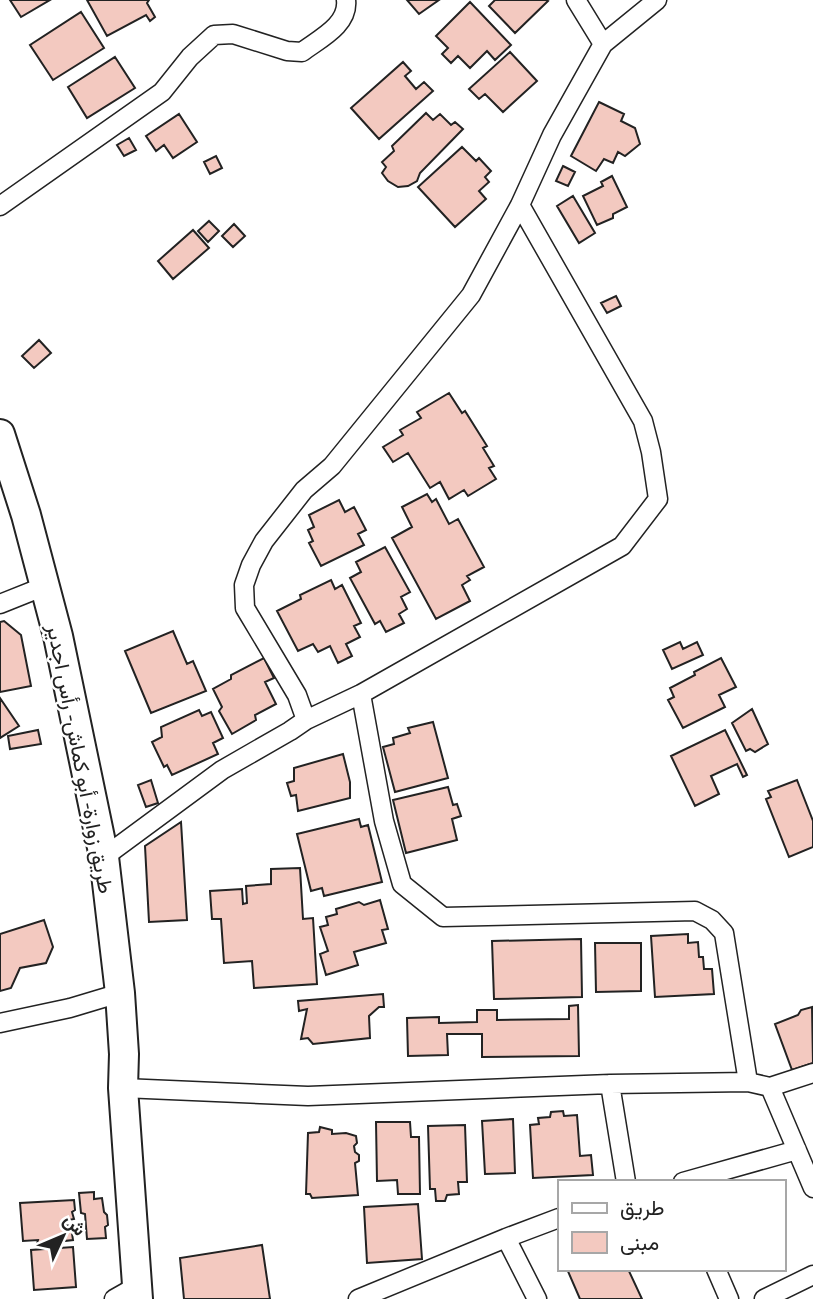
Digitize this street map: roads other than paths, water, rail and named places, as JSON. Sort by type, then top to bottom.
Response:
[{"type":"main road","name":"طريق زوارة - أبو كماش - رأس اجدير","points":[[0,434],[26,515],[58,636],[104,858],[120,993],[124,1054],[130,1295]]},
{"type":"street","points":[[0,206],[162,92],[190,57],[214,35],[233,34],[287,51],[302,52],[341,22],[347,7],[346,0]]},
{"type":"street","points":[[576,0],[603,44]]},
{"type":"street","points":[[306,720],[297,695],[245,608],[244,585],[251,565],[264,541],[304,490],[332,466],[471,295],[520,205],[552,135],[603,44],[657,0]]},
{"type":"street","points":[[104,858],[222,770],[290,732],[306,720],[361,694],[622,546],[658,499],[652,452],[643,421],[520,205]]},
{"type":"street","points":[[0,604],[45,586]]},
{"type":"street","points":[[361,694],[384,821],[402,884],[443,917],[695,911],[712,920],[724,933],[748,1082]]},
{"type":"street","points":[[0,1023],[70,1008],[120,993]]},
{"type":"street","points":[[123,1088],[308,1096],[610,1084],[748,1082],[770,1087],[813,1073]]},
{"type":"street","points":[[610,1084],[626,1180]]},
{"type":"street","points":[[770,1087],[813,1188]]},
{"type":"street","points":[[690,1180],[797,1150]]},
{"type":"street","points":[[358,1299],[558,1218]]},
{"type":"street","points":[[506,1238],[537,1299]]},
{"type":"street","points":[[717,1271],[729,1299]]},
{"type":"street","points":[[764,1299],[813,1275]]}]
